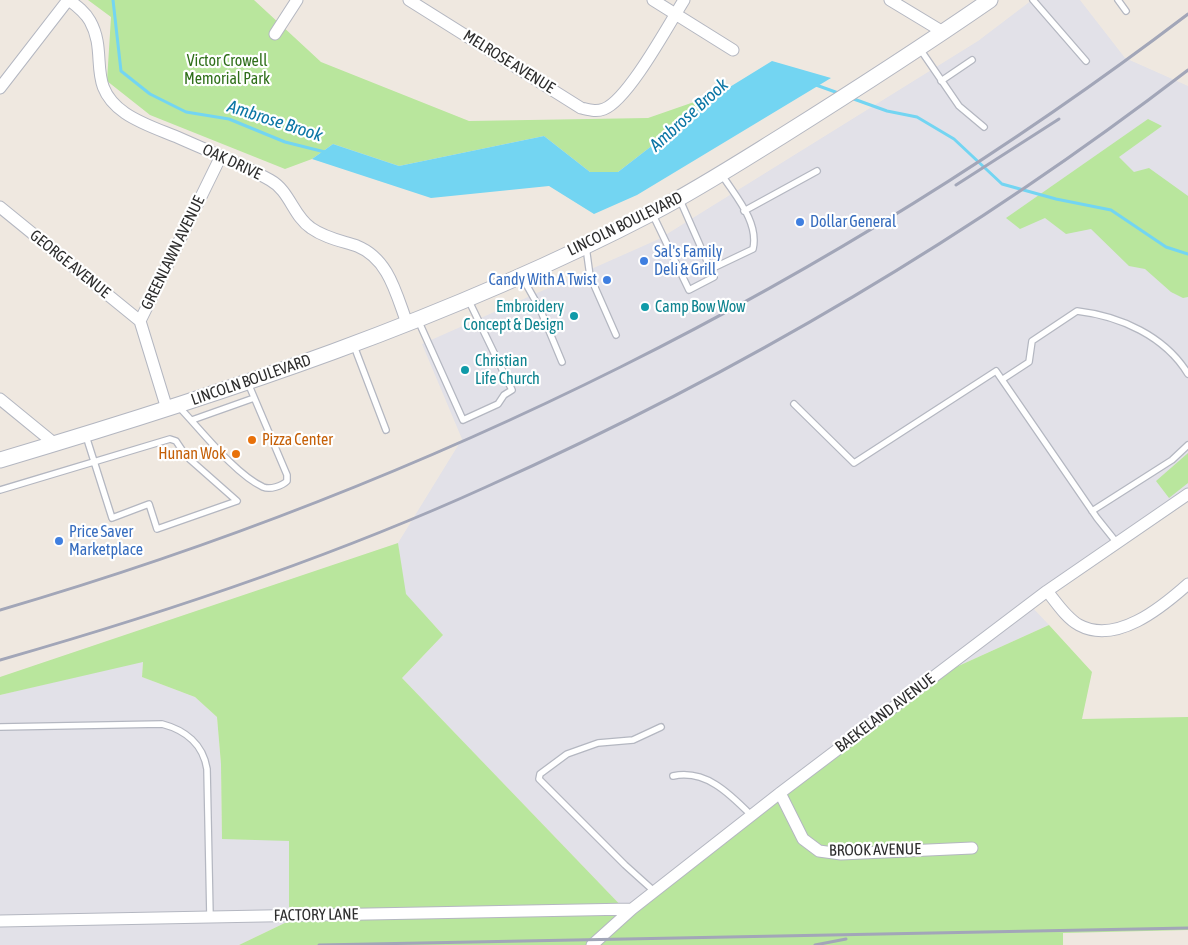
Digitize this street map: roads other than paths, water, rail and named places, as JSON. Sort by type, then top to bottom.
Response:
[{"type":"main road","name":"LINCOLN BOULEVARD","points":[[0,460],[248,383],[412,321],[586,245],[652,213],[721,174],[920,48],[990,0]]},
{"type":"street","points":[[0,88],[68,0]]},
{"type":"street","name":"OAK DRIVE","points":[[68,0],[82,11],[92,26],[96,41],[100,80],[115,104],[126,113],[147,124],[221,156],[280,187],[296,212],[310,227],[332,238],[364,249],[374,256],[388,274],[412,321]]},
{"type":"street","points":[[275,34],[297,0]]},
{"type":"street","name":"MELROSE AVENUE","points":[[409,0],[581,108],[596,111],[611,105],[648,59],[675,14]]},
{"type":"street","points":[[652,0],[733,50]]},
{"type":"street","points":[[675,14],[684,0]]},
{"type":"street","points":[[890,0],[943,32]]},
{"type":"street","name":"GREENLAWN AVENUE","points":[[172,407],[140,321],[221,156]]},
{"type":"street","name":"GEORGE AVENUE","points":[[0,207],[140,321]]},
{"type":"street","points":[[0,399],[55,444]]},
{"type":"street","name":"BAEKELAND AVENUE","points":[[592,945],[632,909],[780,793],[1047,591],[1188,494]]},
{"type":"street","points":[[1047,591],[1077,624],[1101,631],[1132,623],[1167,601],[1188,584]]},
{"type":"street","name":"BROOK AVENUE","points":[[780,793],[803,839],[819,850],[841,854],[972,848]]},
{"type":"street","name":"FACTORY LANE","points":[[0,921],[632,909]]},
{"type":"lane","points":[[1033,0],[1086,61]]},
{"type":"lane","points":[[1118,0],[1126,12]]},
{"type":"lane","points":[[920,48],[959,106],[984,128]]},
{"type":"lane","points":[[941,80],[972,60]]},
{"type":"lane","points":[[744,211],[818,171]]},
{"type":"lane","points":[[711,270],[754,249],[756,238],[753,225],[721,174]]},
{"type":"lane","points":[[652,213],[689,290],[714,277],[679,198]]},
{"type":"lane","points":[[586,245],[590,276],[616,335]]},
{"type":"lane","points":[[520,275],[540,309],[562,362]]},
{"type":"lane","points":[[412,321],[431,348],[463,420],[498,404],[504,395],[512,390],[467,297]]},
{"type":"lane","points":[[1002,379],[1029,362],[1032,342],[1078,311],[1094,313],[1113,319],[1157,340],[1170,350],[1188,374]]},
{"type":"lane","points":[[353,344],[386,430]]},
{"type":"lane","points":[[794,404],[854,463],[996,371],[1092,511],[1117,543]]},
{"type":"lane","points":[[172,407],[192,420],[243,475],[263,487],[269,488],[283,484],[287,481],[287,475],[248,383]]},
{"type":"lane","points":[[192,420],[254,398]]},
{"type":"lane","points":[[0,490],[94,462],[170,439],[176,441],[186,456],[237,501],[157,529],[150,504],[112,518],[94,462],[86,434]]},
{"type":"lane","points":[[1092,511],[1172,460],[1188,445]]},
{"type":"lane","points":[[0,727],[162,724],[181,730],[188,736],[201,750],[208,769],[210,917]]},
{"type":"lane","points":[[655,892],[625,865],[539,779],[540,774],[567,754],[598,742],[633,740],[661,727]]},
{"type":"lane","points":[[673,776],[686,773],[707,780],[724,790],[752,816]]},
{"type":"water","points":[[772,61],[831,78],[637,195],[594,214],[549,186],[431,198],[312,159],[333,144],[399,166],[544,136],[590,172],[618,172],[720,93]]},
{"type":"waterway","name":"Ambrose Brook","points":[[113,0],[121,71],[150,94],[186,112],[229,119],[285,142],[325,152]]},
{"type":"waterway","name":"Ambrose Brook","points":[[816,85],[841,94]]},
{"type":"waterway","name":"Ambrose Brook","points":[[851,98],[887,111],[917,117],[954,139],[1002,184],[1056,199],[1111,210],[1166,247],[1188,254]]},
{"type":"railway","points":[[0,610],[159,560],[316,502],[470,438],[621,367],[769,289],[912,204],[1052,112],[1188,14]]},
{"type":"railway","points":[[0,660],[124,623],[307,561],[427,513],[579,444],[761,350],[937,245],[1106,131],[1188,70]]},
{"type":"railway","points":[[956,185],[1059,119]]},
{"type":"railway","points":[[319,945],[1188,928]]},
{"type":"railway","points":[[815,945],[846,939]]},
{"type":"place","name":"Dollar General","points":[[800,222]]},
{"type":"place","name":"Sal's Family Deli & Grill","points":[[644,261]]},
{"type":"place","name":"Candy With A Twist","points":[[607,280]]},
{"type":"place","name":"Camp Bow Wow","points":[[645,307]]},
{"type":"place","name":"Embroidery Concept & Design","points":[[574,316]]},
{"type":"place","name":"Christian Life Church","points":[[465,370]]},
{"type":"place","name":"Pizza Center","points":[[252,440]]},
{"type":"place","name":"Hunan Wok","points":[[236,454]]},
{"type":"place","name":"Price Saver Marketplace","points":[[59,541]]},
{"type":"park label","name":"Victor Crowell Memorial Park","points":[[227,70]]}]
